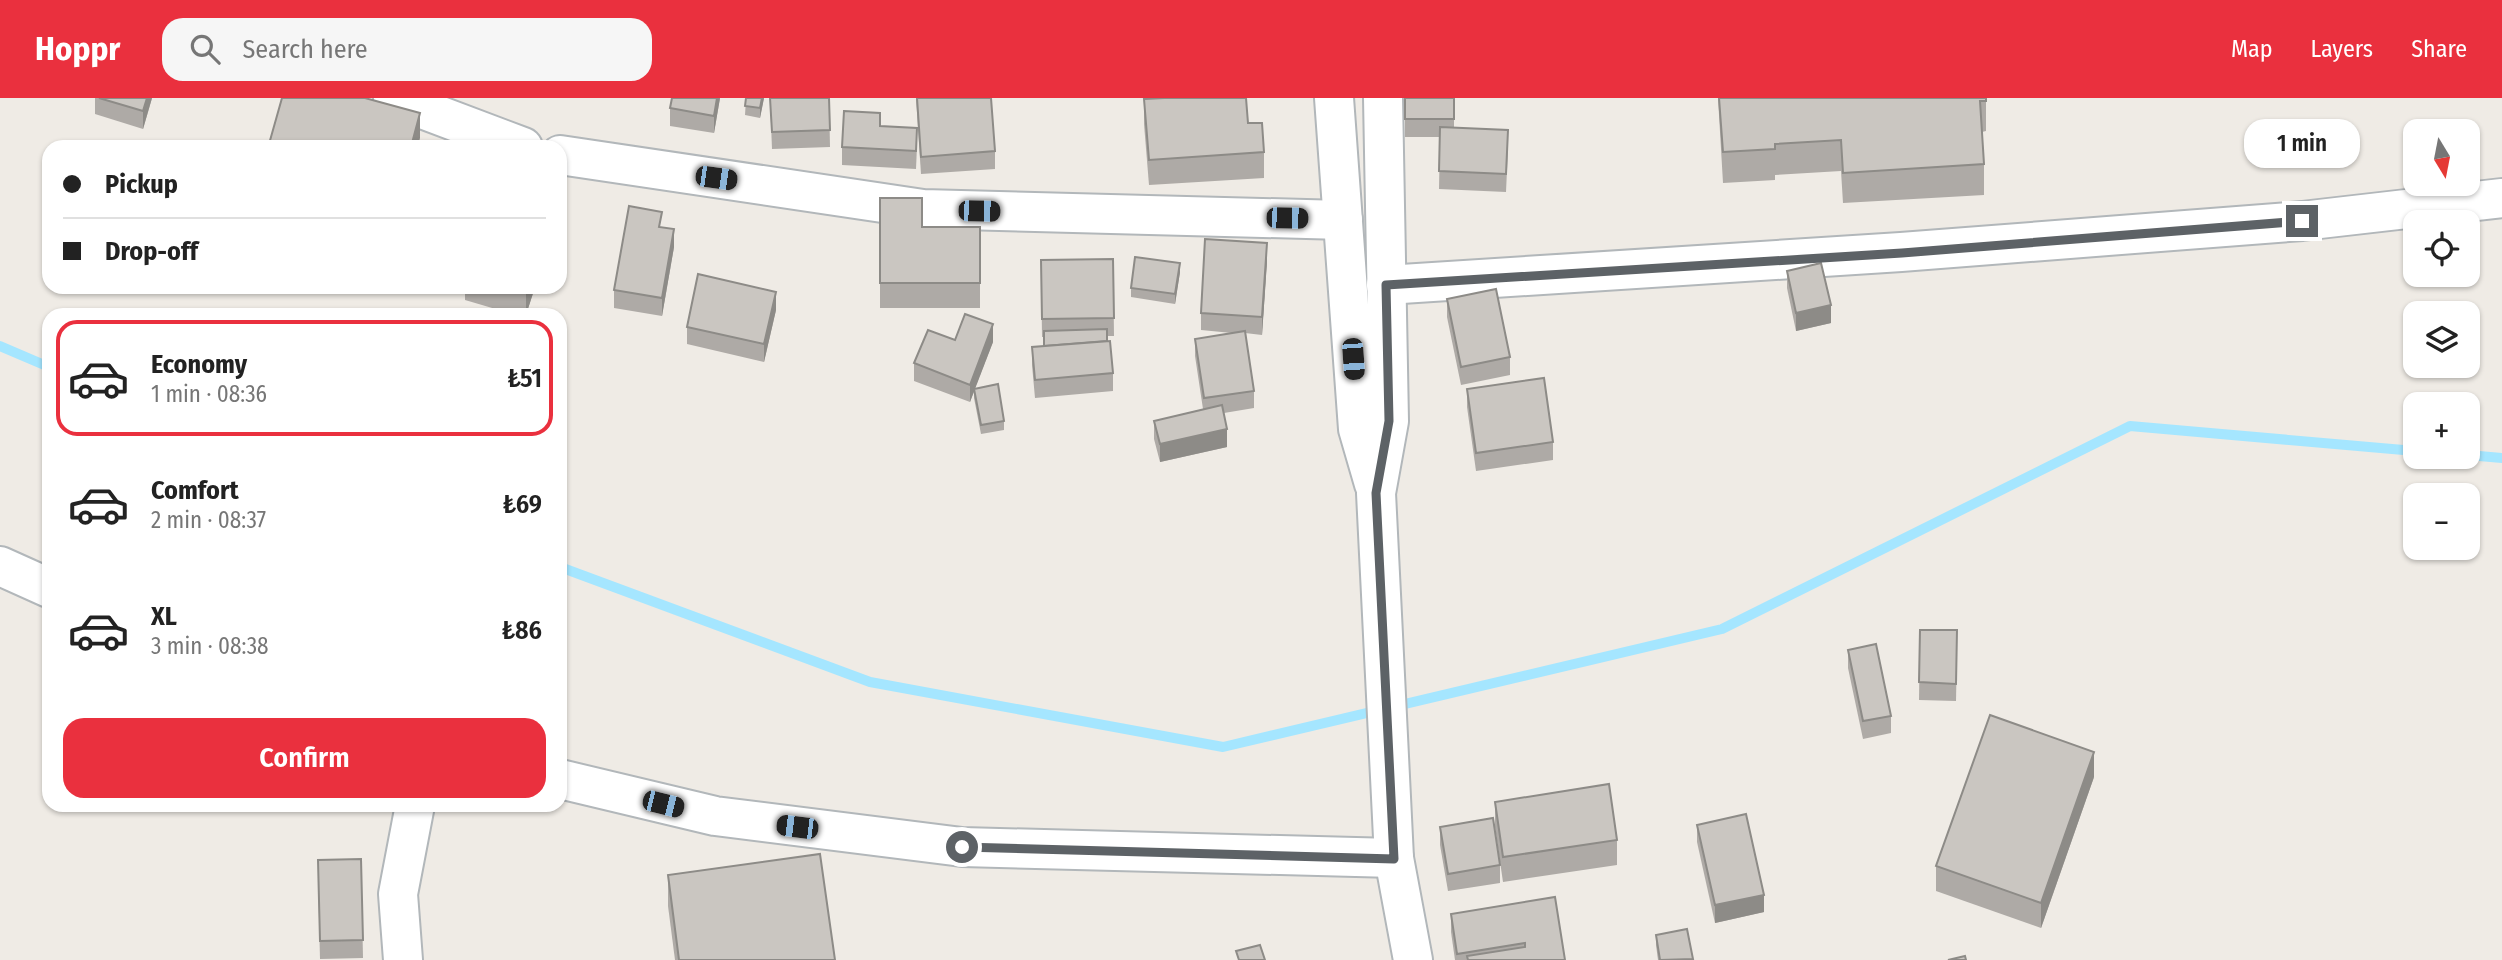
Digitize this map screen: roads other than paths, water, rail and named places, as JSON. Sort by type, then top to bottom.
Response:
[{"type":"street","points":[[393,98],[504,140]]},
{"type":"street","points":[[1334,98],[1358,429],[1376,493]]},
{"type":"street","points":[[1383,98],[1389,421],[1376,493],[1394,859],[1413,960]]},
{"type":"street","points":[[567,156],[923,209],[1386,221]]},
{"type":"street","points":[[1348,289],[1902,253],[2302,221],[2502,198]]},
{"type":"street","points":[[0,566],[42,585]]},
{"type":"street","points":[[567,781],[715,816],[962,847],[1394,859]]},
{"type":"street","points":[[403,960],[398,894],[414,812]]},
{"type":"waterway","points":[[0,346],[42,364]]},
{"type":"waterway","points":[[567,570],[870,682],[1223,747],[1722,629],[2130,426],[2403,450]]},
{"type":"waterway","points":[[2480,456],[2502,458]]}]
